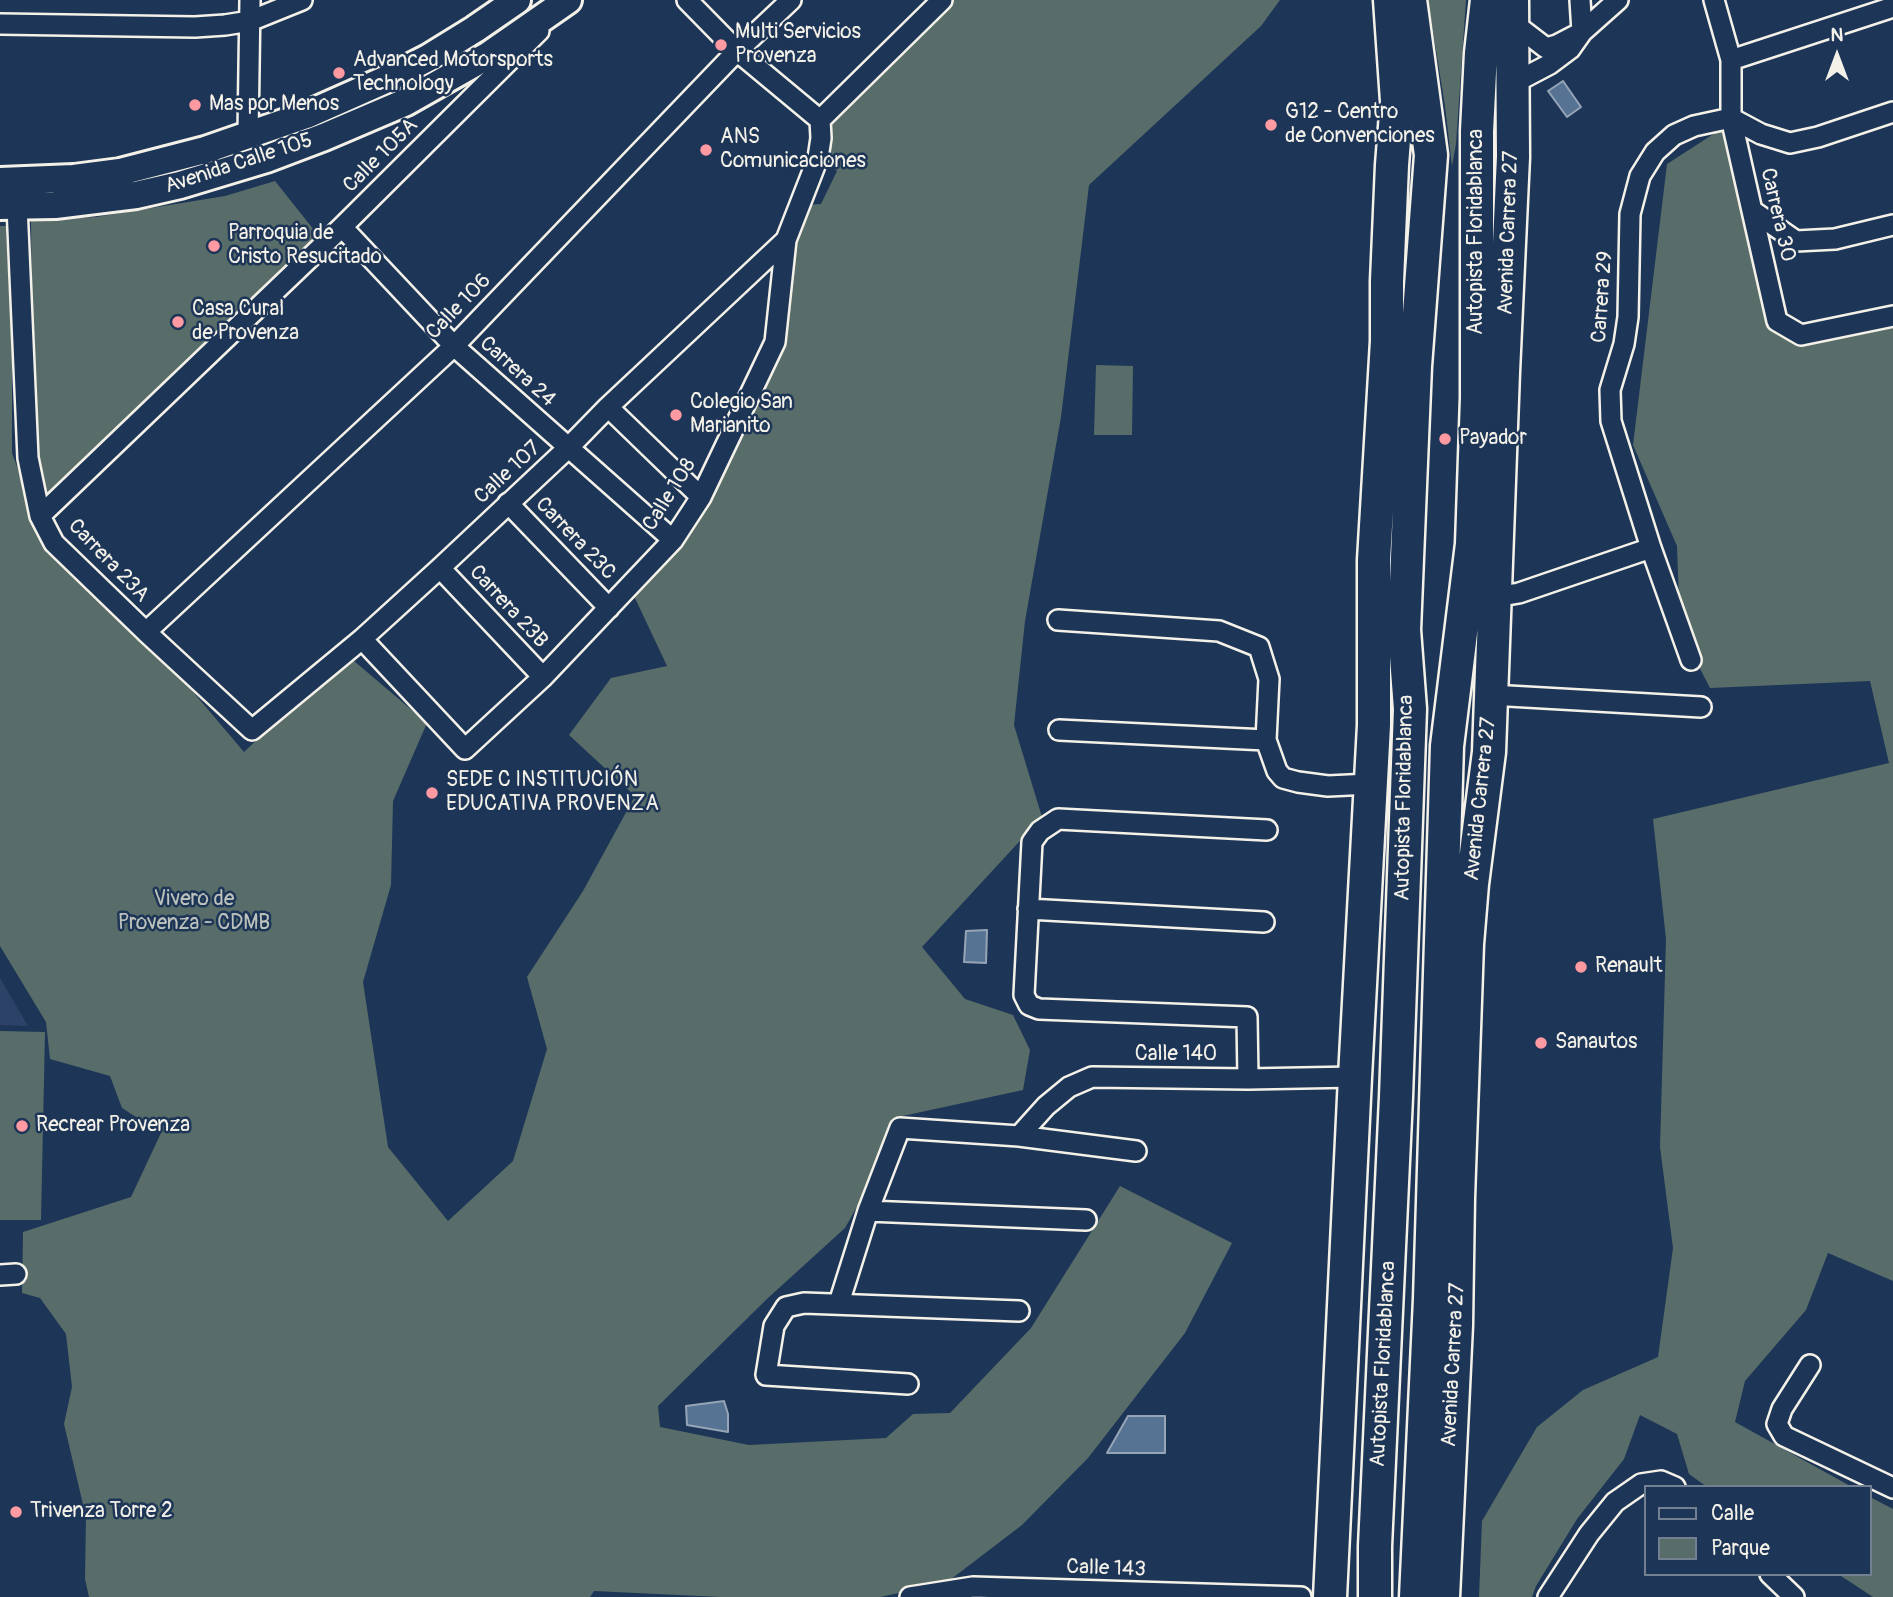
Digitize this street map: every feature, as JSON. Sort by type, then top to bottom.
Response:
[{"type":"highway","points":[[1330,1597],[1374,724],[1374,560],[1397,101],[1390,0]]},
{"type":"highway","name":"Autopista Floridablanca","points":[[1375,1597],[1410,709],[1404,630],[1415,366],[1431,155],[1410,0]]},
{"type":"highway","name":"Autopista Floridablanca","points":[[1416,1597],[1430,1299],[1447,746],[1472,544],[1477,398],[1477,131],[1487,0]]},
{"type":"highway","name":"Avenida Carrera 27","points":[[1443,1597],[1456,1325],[1467,944],[1489,752],[1513,157],[1512,11]]},
{"type":"highway","points":[[1387,341],[1405,248],[1431,155]]},
{"type":"highway","points":[[1477,302],[1492,352],[1503,372]]},
{"type":"highway","points":[[1360,1597],[1375,1546]]},
{"type":"main road","name":"Avenida Calle 105","points":[[0,181],[75,178],[120,172],[205,150],[306,115],[385,80],[449,45],[517,0]]},
{"type":"main road","name":"Avenida Calle 105","points":[[8,206],[91,201],[136,195],[180,185],[266,159],[406,102],[532,26],[568,0]]},
{"type":"street","points":[[248,135],[250,0]]},
{"type":"street","points":[[0,24],[195,27],[250,20],[302,0]]},
{"type":"street","name":"Calle 105A","points":[[40,516],[341,227],[568,0]]},
{"type":"street","points":[[687,0],[737,51],[820,120],[942,0]]},
{"type":"street","name":"Calle 106","points":[[146,632],[454,346],[737,51],[791,0]]},
{"type":"street","points":[[1580,0],[1582,32]]},
{"type":"street","points":[[1511,84],[1550,64],[1570,49],[1582,32],[1618,0]]},
{"type":"street","name":"Carrera 30","points":[[1714,0],[1731,60],[1736,121],[1777,321],[1801,335],[1893,316]]},
{"type":"street","points":[[1731,60],[1893,7]]},
{"type":"street","points":[[1512,11],[1546,48],[1582,32]]},
{"type":"street","points":[[1736,121],[1761,134],[1790,143],[1818,137],[1893,112]]},
{"type":"street","name":"Calle 108","points":[[362,639],[465,748],[543,677],[673,540],[701,497],[775,342],[786,240],[818,158],[820,120]]},
{"type":"street","name":"Carrera 29","points":[[1691,660],[1651,548],[1611,421],[1611,390],[1624,344],[1628,317],[1630,214],[1640,176],[1655,152],[1674,135],[1694,126],[1736,121]]},
{"type":"street","name":"Carrera 23A","points":[[8,206],[28,458],[40,516],[54,543],[252,730]]},
{"type":"street","points":[[1753,211],[1796,241],[1835,239],[1893,225]]},
{"type":"street","name":"Carrera 24","points":[[341,227],[454,346],[673,540]]},
{"type":"street","name":"Calle 107","points":[[252,730],[362,639],[440,568],[786,240]]},
{"type":"street","points":[[608,407],[701,497]]},
{"type":"street","name":"Carrera 23C","points":[[508,502],[609,608]]},
{"type":"street","points":[[1495,597],[1520,593],[1651,548]]},
{"type":"street","name":"Carrera 23B","points":[[440,568],[543,677]]},
{"type":"street","points":[[1058,620],[1219,631],[1259,646],[1269,679],[1266,740],[1277,771],[1283,778],[1328,786],[1370,784]]},
{"type":"street","points":[[1491,695],[1701,707]]},
{"type":"street","points":[[1059,730],[1266,740]]},
{"type":"street","points":[[1248,1079],[1247,1017],[1040,1009],[1029,1005],[1024,995],[1031,842],[1040,831],[1058,820],[1267,830]]},
{"type":"street","points":[[1028,909],[1264,922]]},
{"type":"street","name":"Calle 140","points":[[1019,1136],[1046,1106],[1069,1087],[1092,1077],[1355,1077]]},
{"type":"street","points":[[839,1303],[868,1211],[900,1128],[1019,1136],[1136,1151]]},
{"type":"street","points":[[868,1211],[1086,1220]]},
{"type":"street","points":[[908,1384],[766,1375],[774,1326],[786,1307],[804,1303],[1019,1311]]},
{"type":"street","points":[[1810,1365],[1782,1409],[1777,1424],[1784,1436],[1893,1488]]},
{"type":"street","points":[[1548,1597],[1589,1534],[1615,1502],[1641,1484],[1661,1481],[1670,1485]]},
{"type":"street","points":[[1772,1576],[1794,1597]]},
{"type":"street","name":"Calle 143","points":[[911,1597],[973,1587],[1301,1597]]},
{"type":"shaded area","points":[[1563,81],[1581,107],[1567,117],[1548,91]]},
{"type":"shaded area","points":[[987,930],[986,963],[964,962],[966,931]]},
{"type":"shaded area","points":[[0,978],[28,1026],[0,1025]]},
{"type":"shaded area","points":[[724,1401],[728,1414],[728,1432],[687,1425],[686,1406]]},
{"type":"shaded area","points":[[1128,1416],[1165,1416],[1165,1453],[1107,1453]]},
{"type":"green space","name":"Vivero de Provenza - CDMB","points":[[948,0],[1280,0],[1261,26],[1089,185],[1061,417],[1025,621],[1014,725],[1042,817],[922,947],[965,999],[1013,1015],[1030,1050],[1023,1090],[898,1117],[893,1143],[845,1228],[768,1298],[658,1406],[660,1427],[749,1445],[886,1438],[913,1414],[950,1413],[1031,1328],[1120,1186],[1232,1243],[1185,1333],[1088,1458],[1022,1525],[946,1583],[880,1597],[721,1597],[594,1591],[590,1597],[89,1597],[85,1579],[86,1517],[64,1424],[72,1387],[66,1334],[40,1298],[22,1293],[23,1232],[131,1197],[161,1133],[122,1108],[110,1076],[50,1059],[46,1022],[0,946],[0,226],[6,226],[12,351],[12,453],[44,539],[155,647],[244,752],[347,655],[427,723],[393,801],[391,885],[363,982],[388,1147],[448,1221],[513,1161],[547,1049],[527,977],[583,891],[635,796],[569,735],[611,678],[667,666],[634,596],[676,546],[779,342],[789,252],[807,205],[821,204],[837,171],[824,158],[827,121]]},
{"type":"green space","points":[[1428,0],[1466,0],[1456,144],[1452,166],[1445,106]]},
{"type":"green space","points":[[1743,115],[1753,211],[1777,321],[1801,335],[1893,316],[1893,1281],[1828,1253],[1806,1310],[1745,1381],[1735,1422],[1848,1485],[1704,1485],[1689,1474],[1677,1434],[1640,1415],[1624,1459],[1577,1519],[1532,1597],[1479,1597],[1482,1521],[1537,1427],[1583,1390],[1658,1357],[1673,1248],[1660,1147],[1666,939],[1653,819],[1889,763],[1870,681],[1710,688],[1680,630],[1677,546],[1633,445],[1667,164]]},
{"type":"green space","points":[[275,181],[318,235],[41,504],[33,454],[31,220],[96,217],[225,196]]},
{"type":"green space","points":[[1096,365],[1133,366],[1132,435],[1094,435]]},
{"type":"green space","name":"Recrear Provenza","points":[[0,1031],[45,1032],[41,1220],[0,1220]]},
{"type":"green space","points":[[1872,1498],[1893,1509],[1893,1597],[1873,1597],[1841,1576],[1872,1576]]},
{"type":"place","name":"Multi Servicios Provenza","points":[[721,45]]},
{"type":"place","name":"Advanced Motorsports Technology","points":[[339,73]]},
{"type":"place","name":"Mas por Menos","points":[[195,105]]},
{"type":"place","name":"G12 - Centro de Convenciones","points":[[1271,125]]},
{"type":"place","name":"ANS Comunicaciones","points":[[706,150]]},
{"type":"place","name":"Parroquia de Cristo Resucitado","points":[[214,246]]},
{"type":"place","name":"Casa Cural de Provenza","points":[[178,322]]},
{"type":"place","name":"Colegio San Marianito","points":[[676,415]]},
{"type":"place","name":"Payador","points":[[1445,439]]},
{"type":"place","name":"SEDE C INSTITUCIÓN EDUCATIVA PROVENZA","points":[[432,793]]},
{"type":"place","name":"Renault","points":[[1581,967]]},
{"type":"place","name":"Sanautos","points":[[1541,1043]]},
{"type":"place","name":"Recrear Provenza","points":[[22,1126]]},
{"type":"place","name":"Trivenza Torre 2","points":[[16,1512]]}]
